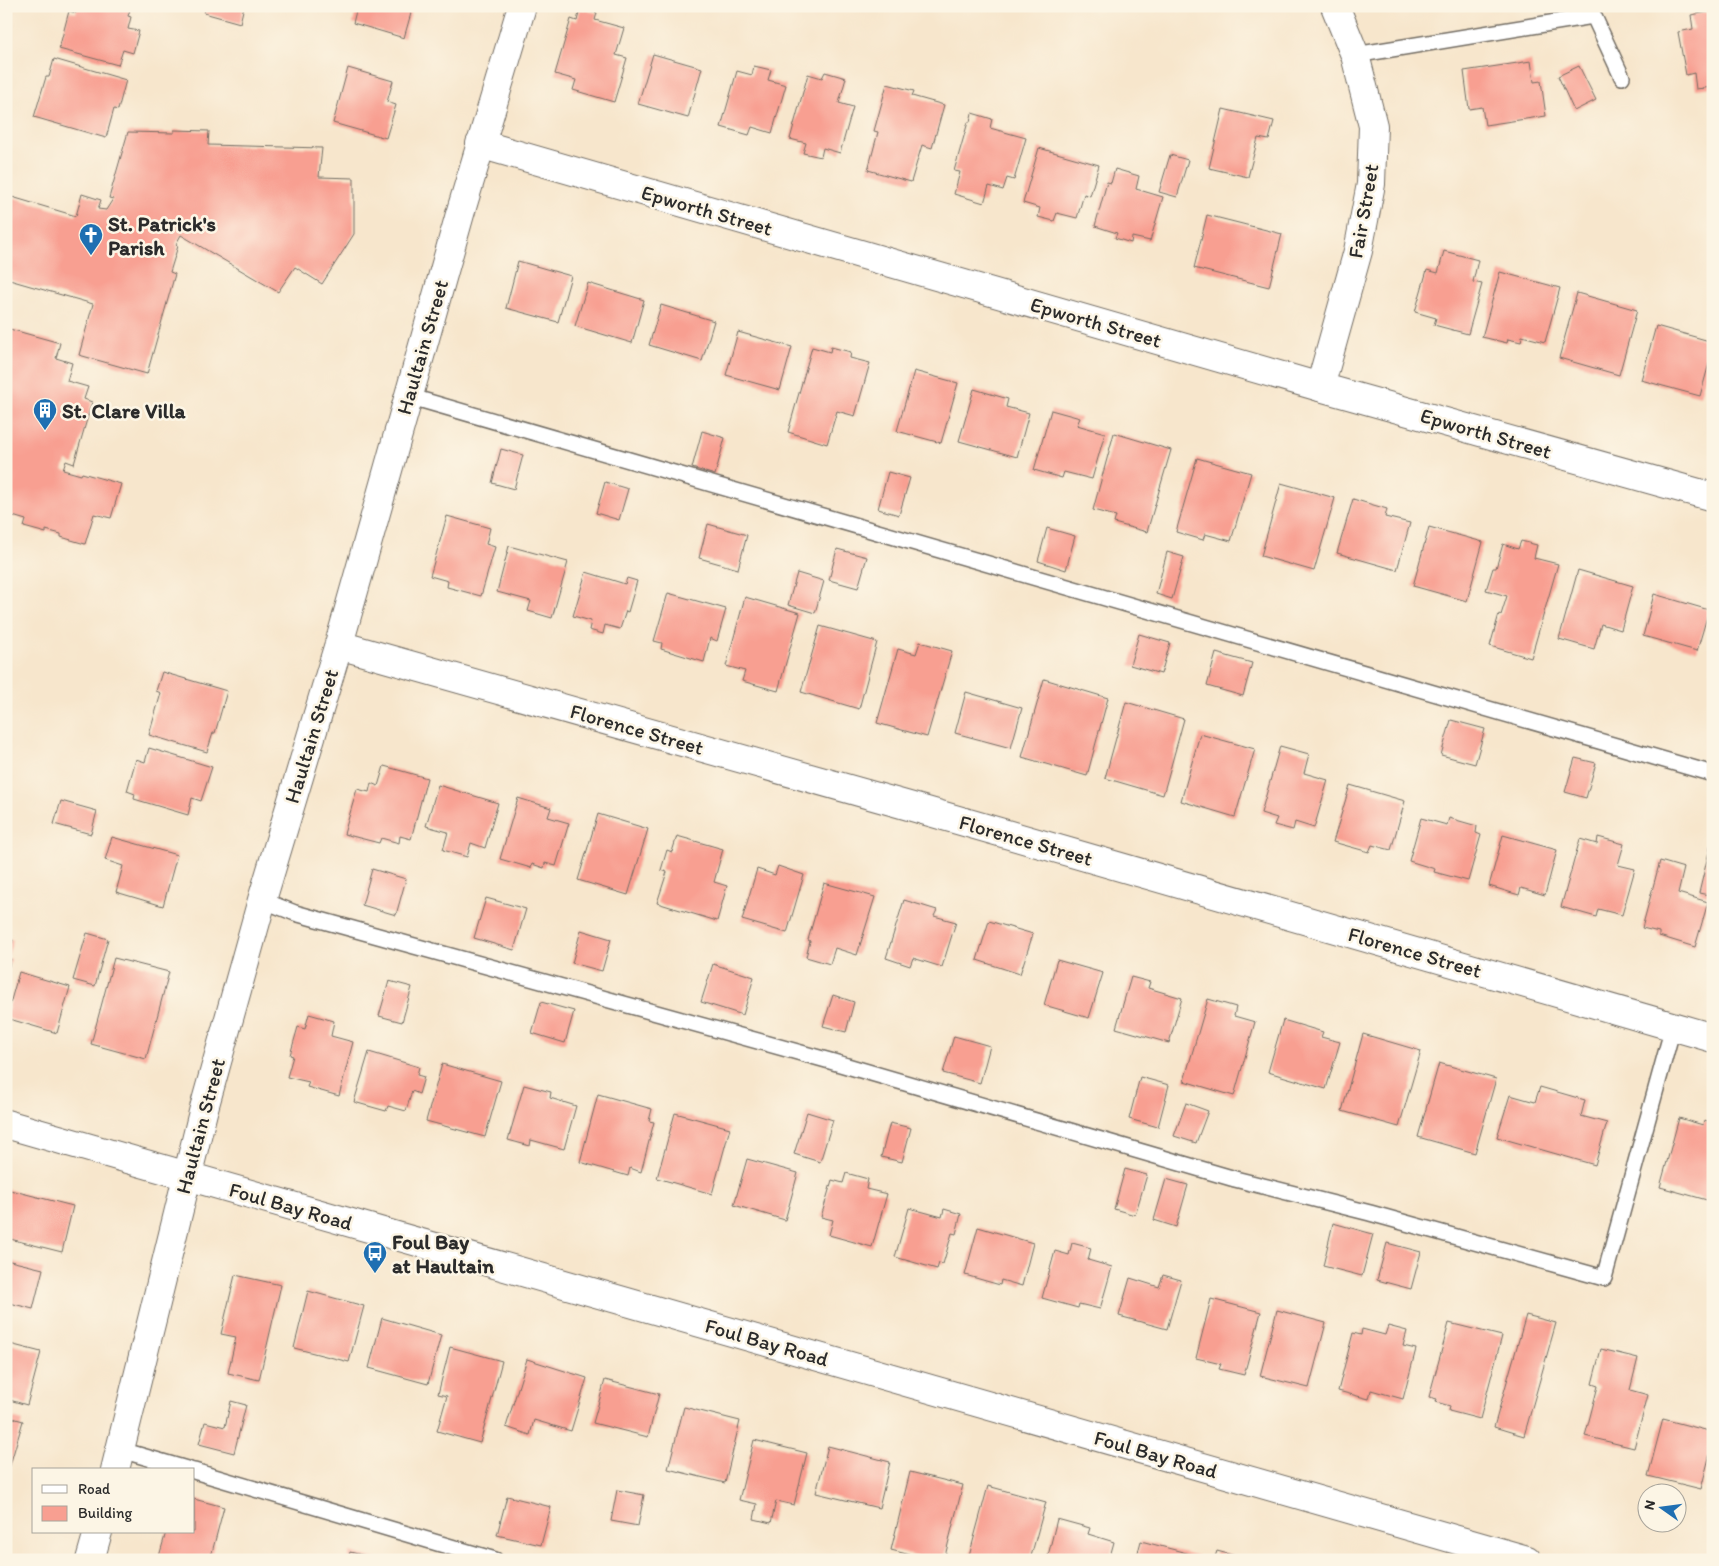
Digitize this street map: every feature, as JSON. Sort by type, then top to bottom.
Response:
[{"type":"street","name":"Haultain Street","points":[[118,1460],[174,1222],[203,1112],[262,900],[339,644],[480,144],[522,6]]},
{"type":"street","name":"Fair Street","points":[[1320,387],[1358,251],[1372,184],[1374,126],[1355,54],[1335,6]]},
{"type":"street","name":"Epworth Street","points":[[480,144],[1320,387],[1713,497]]},
{"type":"street","name":"Florence Street","points":[[339,644],[1713,1038]]},
{"type":"street","name":"Foul Bay Road","points":[[6,1124],[1527,1560]]},
{"type":"street","points":[[90,1560],[97,1534]]},
{"type":"lane","points":[[1355,54],[1591,11],[1622,76]]},
{"type":"lane","points":[[408,396],[1713,774]]},
{"type":"lane","points":[[262,900],[295,913],[830,1061],[1235,1179],[1370,1213],[1604,1278],[1673,1027]]},
{"type":"lane","points":[[118,1460],[176,1468]]},
{"type":"lane","points":[[195,1471],[495,1560]]},
{"type":"building","points":[[77,6],[131,6],[128,16],[131,17],[128,29],[139,31],[133,53],[123,50],[118,65],[59,49],[69,11],[76,13]]},
{"type":"building","points":[[206,6],[244,6],[240,23],[204,13]]},
{"type":"building","points":[[355,6],[413,6],[404,38],[353,23],[356,11],[354,10]]},
{"type":"building","points":[[580,9],[597,13],[595,20],[624,28],[616,55],[627,58],[614,102],[573,90],[576,80],[555,74],[571,19],[577,21]]},
{"type":"building","points":[[1713,11],[1713,87],[1696,89],[1694,73],[1686,75],[1678,32],[1693,29],[1691,15]]},
{"type":"building","points":[[653,54],[702,68],[688,118],[638,104]]},
{"type":"building","points":[[54,59],[126,80],[118,110],[114,109],[106,138],[34,117],[46,77],[49,77]]},
{"type":"building","points":[[1531,61],[1534,82],[1541,81],[1546,116],[1485,125],[1482,107],[1469,109],[1464,71]]},
{"type":"building","points":[[754,66],[771,70],[768,80],[786,85],[772,133],[752,127],[749,135],[721,127],[737,71],[752,75]]},
{"type":"building","points":[[1579,66],[1596,100],[1574,111],[1558,76]]},
{"type":"building","points":[[348,68],[393,81],[387,102],[396,105],[386,138],[333,123]]},
{"type":"building","points":[[825,72],[846,78],[839,103],[853,107],[840,153],[823,148],[821,157],[803,153],[806,143],[790,139],[808,74],[822,78]]},
{"type":"building","points":[[887,84],[914,91],[912,96],[944,105],[932,148],[922,145],[911,182],[868,170],[878,132],[874,131]]},
{"type":"building","points":[[1223,109],[1274,121],[1269,140],[1258,138],[1248,177],[1209,168]]},
{"type":"building","points":[[972,113],[992,119],[990,128],[1026,138],[1014,180],[1007,178],[1003,190],[989,186],[984,203],[954,194],[960,172],[954,171]]},
{"type":"building","name":"St. Patrick's Parish","points":[[174,130],[209,131],[208,145],[322,148],[319,177],[354,178],[354,234],[322,284],[295,267],[278,292],[181,235],[176,244],[178,246],[170,272],[175,274],[147,374],[79,355],[93,304],[6,279],[6,218],[12,197],[76,216],[82,194],[101,200],[98,209],[106,210],[113,199],[109,198],[128,132],[174,133]]},
{"type":"building","points":[[1039,148],[1099,165],[1090,196],[1084,194],[1077,218],[1057,213],[1054,221],[1038,217],[1040,208],[1023,203]]},
{"type":"building","points":[[1170,155],[1188,160],[1177,197],[1159,192]]},
{"type":"building","points":[[1115,169],[1139,176],[1136,189],[1163,197],[1150,241],[1132,237],[1131,243],[1115,238],[1117,233],[1095,226],[1107,182],[1111,183]]},
{"type":"building","points":[[1207,215],[1282,234],[1269,287],[1194,268]]},
{"type":"building","points":[[1444,251],[1478,260],[1473,282],[1482,284],[1468,334],[1434,325],[1436,318],[1415,312],[1427,270],[1438,273]]},
{"type":"building","points":[[518,261],[571,276],[558,322],[506,308]]},
{"type":"building","points":[[1500,272],[1560,288],[1545,342],[1522,336],[1521,342],[1508,339],[1507,343],[1482,337]]},
{"type":"building","points":[[588,283],[644,300],[632,343],[575,326]]},
{"type":"building","points":[[1577,293],[1637,310],[1619,375],[1559,358]]},
{"type":"building","points":[[661,305],[714,321],[702,361],[649,345]]},
{"type":"building","points":[[1656,326],[1713,342],[1713,349],[1700,396],[1641,380]]},
{"type":"building","name":"St. Clare Villa","points":[[6,328],[60,343],[56,358],[72,363],[67,381],[88,387],[84,399],[92,402],[74,464],[66,461],[63,470],[81,475],[82,473],[121,484],[111,518],[94,514],[85,544],[61,537],[61,534],[46,530],[46,533],[24,527],[26,520],[6,514]]},
{"type":"building","points":[[738,332],[792,347],[780,390],[726,375]]},
{"type":"building","points":[[812,347],[830,352],[831,347],[851,352],[850,358],[870,363],[855,416],[837,411],[827,444],[788,432]]},
{"type":"building","points":[[914,371],[958,383],[941,443],[897,431]]},
{"type":"building","points":[[974,389],[1008,399],[1006,407],[1029,413],[1017,457],[959,441]]},
{"type":"building","points":[[1051,410],[1080,418],[1077,425],[1105,433],[1092,479],[1064,472],[1062,478],[1034,470]]},
{"type":"building","points":[[702,431],[725,438],[715,475],[692,468]]},
{"type":"building","points":[[1114,433],[1171,450],[1147,532],[1114,523],[1116,516],[1093,510]]},
{"type":"building","points":[[501,449],[523,455],[514,489],[492,483]]},
{"type":"building","points":[[1197,458],[1251,473],[1231,541],[1205,534],[1203,540],[1176,532]]},
{"type":"building","points":[[888,472],[910,478],[899,515],[878,509]]},
{"type":"building","points":[[605,482],[628,489],[619,520],[596,513]]},
{"type":"building","points":[[1281,483],[1335,498],[1314,571],[1261,556]]},
{"type":"building","points":[[1353,499],[1387,509],[1385,517],[1410,523],[1397,570],[1337,553]]},
{"type":"building","points":[[447,516],[490,528],[486,544],[495,547],[481,596],[447,587],[448,581],[430,576]]},
{"type":"building","points":[[708,524],[747,535],[738,569],[699,558]]},
{"type":"building","points":[[1429,527],[1483,542],[1467,601],[1413,586]]},
{"type":"building","points":[[1047,528],[1075,536],[1066,570],[1038,561]]},
{"type":"building","points":[[1521,541],[1537,545],[1534,558],[1558,564],[1531,658],[1490,646],[1499,614],[1501,615],[1507,596],[1486,590],[1493,568],[1496,568],[1503,544],[1518,549]]},
{"type":"building","points":[[509,546],[568,562],[552,618],[528,611],[531,601],[497,592]]},
{"type":"building","points":[[837,549],[867,557],[858,588],[829,580]]},
{"type":"building","points":[[1167,552],[1184,557],[1172,599],[1156,594]]},
{"type":"building","points":[[1578,570],[1633,586],[1621,630],[1601,624],[1594,649],[1559,639]]},
{"type":"building","points":[[586,572],[625,584],[627,578],[637,581],[628,612],[626,611],[620,629],[605,625],[603,634],[589,630],[591,621],[573,616]]},
{"type":"building","points":[[797,573],[824,581],[815,613],[788,605]]},
{"type":"building","points":[[668,593],[726,609],[717,641],[710,638],[704,662],[661,649],[662,643],[654,641]]},
{"type":"building","points":[[1654,594],[1709,610],[1697,651],[1643,636]]},
{"type":"building","points":[[745,597],[800,613],[778,691],[742,681],[745,671],[726,666]]},
{"type":"building","points":[[820,626],[877,642],[859,709],[801,692]]},
{"type":"building","points":[[1139,634],[1170,643],[1161,674],[1130,665]]},
{"type":"building","points":[[920,642],[952,651],[927,737],[877,723],[898,649],[916,654]]},
{"type":"building","points":[[1216,653],[1252,663],[1243,696],[1207,686]]},
{"type":"building","points":[[162,672],[227,691],[215,733],[213,733],[207,752],[149,735],[161,693],[156,691]]},
{"type":"building","points":[[1044,679],[1108,698],[1087,776],[1022,757]]},
{"type":"building","points":[[966,692],[1022,708],[1011,748],[955,733]]},
{"type":"building","points":[[1126,702],[1184,719],[1163,795],[1105,778]]},
{"type":"building","points":[[1451,720],[1485,729],[1475,764],[1441,755]]},
{"type":"building","points":[[1200,734],[1255,749],[1235,817],[1181,801]]},
{"type":"building","points":[[1280,746],[1309,754],[1304,773],[1328,780],[1314,828],[1295,822],[1293,830],[1274,825],[1277,818],[1261,813]]},
{"type":"building","points":[[149,748],[212,767],[201,801],[192,798],[188,815],[134,799],[135,794],[127,791],[136,759],[145,762]]},
{"type":"building","points":[[1575,758],[1596,763],[1586,798],[1565,792]]},
{"type":"building","points":[[384,766],[427,778],[411,839],[400,836],[399,843],[381,838],[379,843],[344,834],[357,789],[369,792],[371,783],[378,786]]},
{"type":"building","points":[[438,785],[498,803],[485,848],[471,843],[467,857],[443,850],[448,832],[426,826]]},
{"type":"building","points":[[1350,785],[1405,801],[1391,850],[1372,845],[1369,852],[1333,842]]},
{"type":"building","points":[[518,798],[551,808],[548,817],[569,823],[556,866],[545,863],[544,868],[532,864],[531,868],[500,859]]},
{"type":"building","points":[[61,801],[97,811],[91,834],[54,824]]},
{"type":"building","points":[[598,814],[648,829],[628,895],[578,880]]},
{"type":"building","points":[[1421,818],[1447,825],[1449,818],[1477,826],[1476,833],[1481,835],[1468,881],[1434,872],[1435,869],[1409,861]]},
{"type":"building","points":[[1503,835],[1557,850],[1545,895],[1521,888],[1519,895],[1489,886]]},
{"type":"building","points":[[677,836],[723,849],[714,882],[727,886],[717,921],[657,903],[667,872],[661,870],[667,850],[672,852]]},
{"type":"building","points":[[112,837],[177,855],[163,906],[116,892],[123,866],[105,860]]},
{"type":"building","points":[[1598,837],[1624,844],[1618,865],[1635,869],[1622,915],[1598,909],[1596,917],[1561,907],[1580,839],[1597,844]]},
{"type":"building","points":[[1713,839],[1713,896],[1699,893]]},
{"type":"building","points":[[1660,861],[1684,868],[1678,893],[1708,902],[1695,947],[1659,936],[1659,932],[1642,928]]},
{"type":"building","points":[[778,866],[804,875],[787,933],[742,920],[757,869],[775,875]]},
{"type":"building","points":[[372,869],[406,879],[396,915],[362,905]]},
{"type":"building","points":[[824,883],[875,897],[857,955],[835,948],[830,964],[806,957],[810,941],[808,940]]},
{"type":"building","points":[[486,898],[526,909],[514,950],[474,938]]},
{"type":"building","points":[[904,900],[937,910],[934,916],[956,922],[942,967],[913,958],[910,966],[886,958]]},
{"type":"building","points":[[989,921],[1033,934],[1020,974],[977,960]]},
{"type":"building","points":[[581,930],[611,939],[602,971],[572,963]]},
{"type":"building","points":[[87,933],[108,939],[95,986],[73,980]]},
{"type":"building","points":[[6,938],[13,940],[7,958],[11,959],[7,972]]},
{"type":"building","points":[[114,958],[169,972],[146,1059],[91,1044]]},
{"type":"building","points":[[1057,960],[1103,973],[1089,1018],[1044,1005]]},
{"type":"building","points":[[713,964],[754,977],[743,1015],[701,1002]]},
{"type":"building","points":[[19,972],[70,987],[57,1033],[6,1018]]},
{"type":"building","points":[[1131,977],[1150,982],[1148,988],[1182,998],[1169,1043],[1116,1028]]},
{"type":"building","points":[[389,981],[412,987],[402,1022],[379,1016]]},
{"type":"building","points":[[833,995],[854,1002],[846,1032],[823,1026]]},
{"type":"building","points":[[1208,999],[1236,1007],[1234,1016],[1255,1022],[1234,1096],[1184,1081]]},
{"type":"building","points":[[541,1002],[574,1011],[565,1043],[532,1033]]},
{"type":"building","points":[[309,1014],[334,1021],[331,1036],[353,1042],[339,1096],[307,1087],[309,1082],[287,1077],[293,1056],[290,1055],[298,1027],[305,1029]]},
{"type":"building","points":[[1283,1020],[1323,1032],[1321,1037],[1340,1042],[1326,1089],[1268,1072]]},
{"type":"building","points":[[1363,1034],[1421,1051],[1399,1127],[1342,1111]]},
{"type":"building","points":[[954,1036],[990,1046],[980,1083],[943,1073]]},
{"type":"building","points":[[369,1052],[419,1067],[417,1075],[424,1077],[419,1094],[412,1091],[406,1111],[388,1106],[386,1111],[354,1102]]},
{"type":"building","points":[[1439,1063],[1496,1079],[1475,1153],[1418,1137]]},
{"type":"building","points":[[442,1064],[501,1081],[485,1137],[426,1121]]},
{"type":"building","points":[[1140,1077],[1169,1085],[1158,1127],[1129,1119]]},
{"type":"building","points":[[524,1085],[551,1092],[550,1098],[576,1106],[564,1149],[531,1140],[530,1146],[508,1140]]},
{"type":"building","points":[[1540,1087],[1585,1100],[1581,1116],[1607,1123],[1595,1165],[1497,1137],[1510,1095],[1535,1102]]},
{"type":"building","points":[[598,1094],[652,1109],[649,1121],[654,1122],[641,1172],[630,1168],[628,1176],[580,1162]]},
{"type":"building","points":[[1186,1103],[1208,1111],[1196,1143],[1174,1136]]},
{"type":"building","points":[[807,1112],[833,1120],[820,1162],[794,1154]]},
{"type":"building","points":[[675,1113],[730,1128],[712,1194],[657,1178]]},
{"type":"building","points":[[1679,1118],[1703,1125],[1704,1121],[1713,1123],[1713,1180],[1707,1200],[1660,1187]]},
{"type":"building","points":[[890,1123],[911,1128],[902,1162],[881,1157]]},
{"type":"building","points":[[747,1159],[798,1173],[785,1220],[734,1205]]},
{"type":"building","points":[[1125,1169],[1147,1175],[1135,1215],[1114,1209]]},
{"type":"building","points":[[846,1173],[868,1179],[866,1189],[887,1194],[872,1247],[829,1235],[833,1220],[821,1217],[832,1180],[843,1183]]},
{"type":"building","points":[[1166,1179],[1188,1185],[1176,1227],[1154,1220]]},
{"type":"building","points":[[6,1189],[73,1206],[62,1252],[6,1238]]},
{"type":"building","points":[[909,1208],[942,1217],[944,1209],[961,1214],[956,1234],[952,1233],[943,1264],[939,1263],[937,1269],[895,1257]]},
{"type":"building","points":[[1333,1223],[1373,1234],[1362,1276],[1323,1266]]},
{"type":"building","points":[[978,1227],[1033,1243],[1022,1286],[1001,1280],[1000,1285],[965,1275]]},
{"type":"building","points":[[1072,1243],[1091,1248],[1088,1260],[1112,1267],[1100,1309],[1079,1304],[1078,1308],[1042,1298],[1055,1251],[1069,1255]]},
{"type":"building","points":[[1387,1243],[1421,1252],[1411,1289],[1377,1280]]},
{"type":"building","points":[[6,1260],[43,1269],[33,1309],[6,1302]]},
{"type":"building","points":[[235,1275],[281,1285],[259,1380],[228,1373],[236,1337],[221,1334]]},
{"type":"building","points":[[1163,1275],[1181,1280],[1167,1329],[1119,1316],[1130,1278],[1159,1287]]},
{"type":"building","points":[[308,1291],[364,1306],[349,1362],[294,1348]]},
{"type":"building","points":[[1211,1299],[1261,1312],[1244,1375],[1219,1369],[1221,1364],[1196,1358]]},
{"type":"building","points":[[1277,1310],[1326,1323],[1309,1388],[1260,1376]]},
{"type":"building","points":[[1526,1315],[1556,1323],[1524,1436],[1494,1427]]},
{"type":"building","points":[[382,1318],[441,1335],[428,1384],[369,1368]]},
{"type":"building","points":[[1449,1323],[1502,1336],[1480,1419],[1449,1411],[1450,1406],[1436,1402],[1437,1399],[1429,1397]]},
{"type":"building","points":[[1388,1326],[1407,1331],[1403,1346],[1416,1349],[1403,1399],[1371,1390],[1369,1399],[1338,1391],[1353,1333],[1361,1335],[1362,1329],[1385,1335]]},
{"type":"building","points":[[6,1343],[41,1352],[27,1405],[6,1399]]},
{"type":"building","points":[[450,1347],[502,1361],[480,1443],[437,1431],[447,1396],[438,1394]]},
{"type":"building","points":[[1601,1349],[1638,1358],[1630,1390],[1648,1395],[1634,1448],[1585,1436],[1598,1386],[1592,1384]]},
{"type":"building","points":[[527,1359],[587,1378],[571,1431],[534,1420],[530,1435],[506,1427]]},
{"type":"building","points":[[605,1380],[659,1394],[648,1437],[593,1423]]},
{"type":"building","points":[[231,1401],[246,1405],[234,1453],[199,1444],[205,1422],[225,1427]]},
{"type":"building","points":[[684,1407],[740,1421],[725,1483],[668,1469]]},
{"type":"building","points":[[6,1416],[23,1421],[8,1472],[6,1471]]},
{"type":"building","points":[[1663,1419],[1713,1432],[1713,1442],[1701,1489],[1648,1476]]},
{"type":"building","points":[[754,1440],[807,1453],[794,1505],[776,1501],[771,1523],[754,1519],[757,1504],[739,1500]]},
{"type":"building","points":[[828,1446],[890,1462],[879,1508],[816,1493]]},
{"type":"building","points":[[910,1472],[963,1485],[944,1560],[930,1560],[891,1550]]},
{"type":"building","points":[[988,1486],[1046,1502],[1030,1560],[968,1560]]},
{"type":"building","points":[[617,1490],[644,1495],[638,1526],[611,1521]]},
{"type":"building","points":[[507,1496],[551,1507],[541,1545],[497,1535]]},
{"type":"building","points":[[195,1499],[224,1507],[210,1560],[158,1560],[165,1534],[195,1534]]},
{"type":"building","points":[[1057,1519],[1090,1528],[1088,1534],[1114,1542],[1109,1560],[1047,1560]]},
{"type":"building","points":[[1141,1541],[1198,1556],[1198,1560],[1136,1560]]},
{"type":"building","points":[[1217,1551],[1247,1559],[1247,1560],[1214,1560]]},
{"type":"building","points":[[350,1552],[377,1559],[377,1560],[348,1560]]},
{"type":"place","name":"St. Patrick's Parish","points":[[91,256]]},
{"type":"place","name":"St. Clare Villa","points":[[45,431]]},
{"type":"place","name":"Foul Bay at Haultain","points":[[375,1274]]}]
